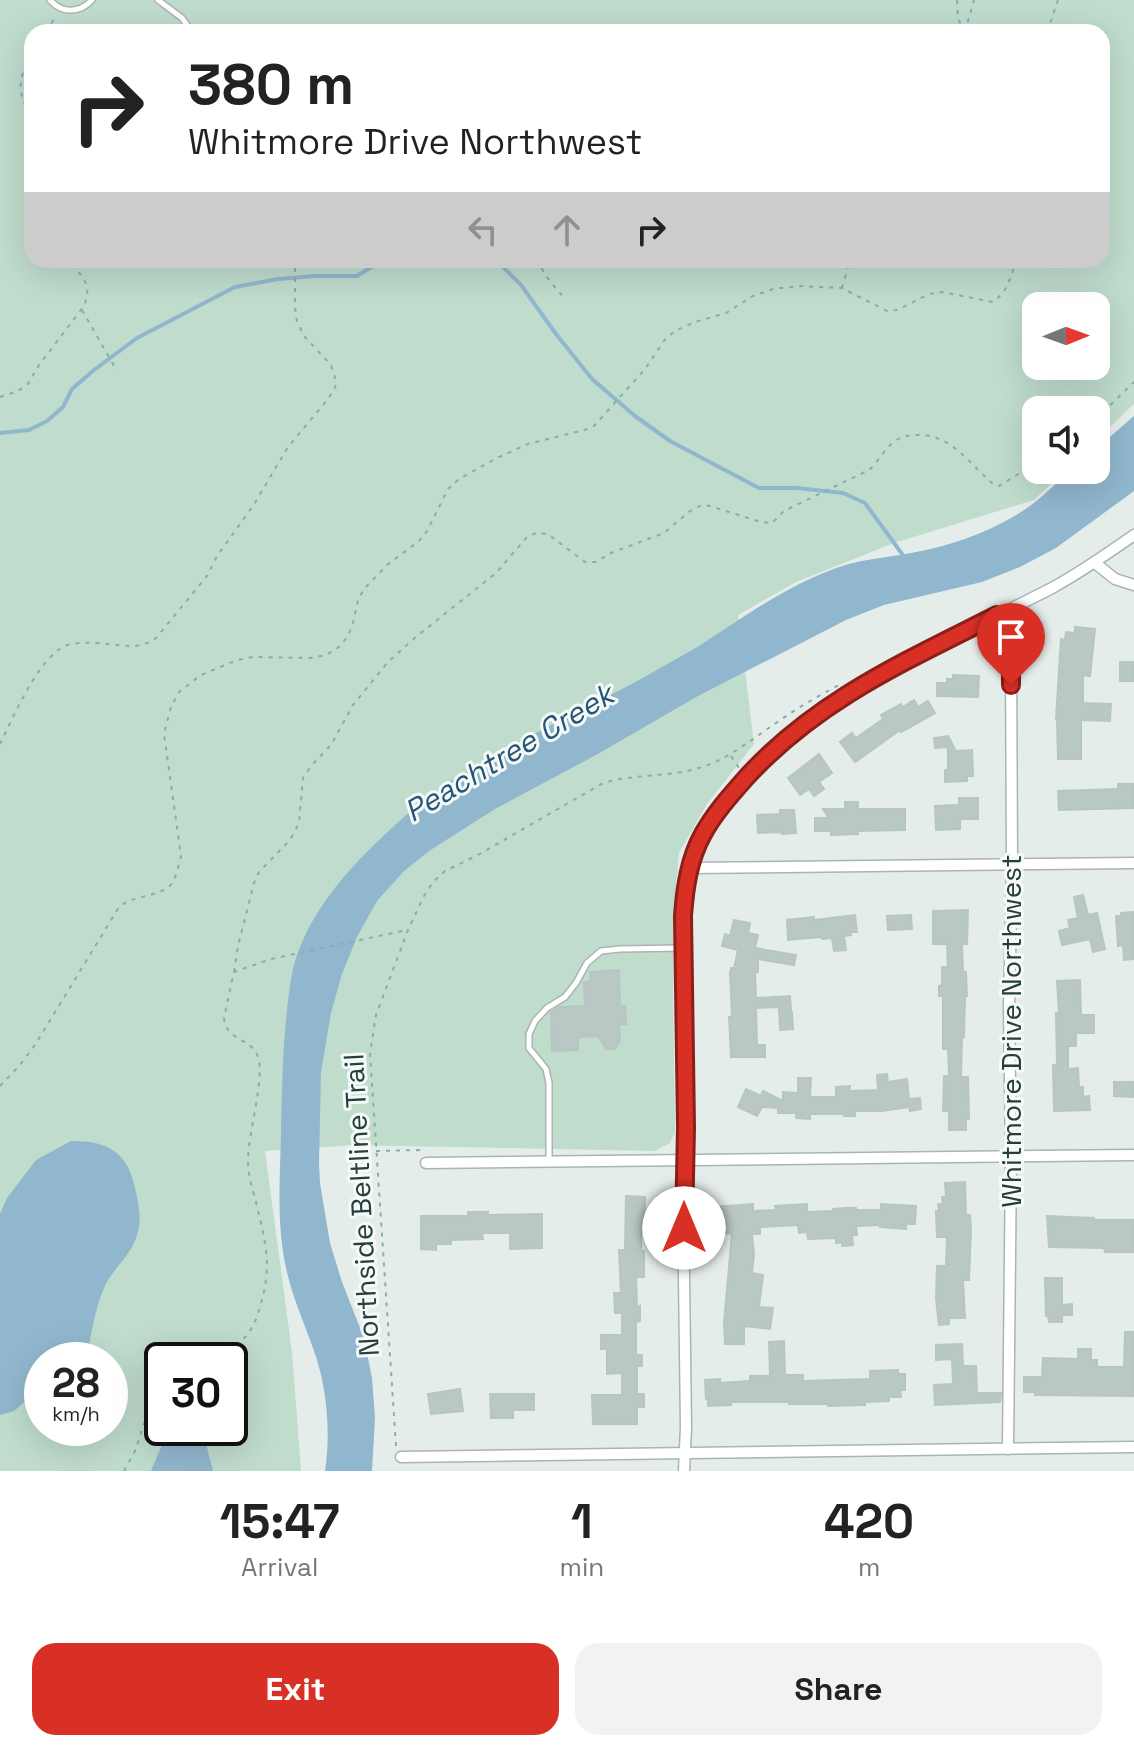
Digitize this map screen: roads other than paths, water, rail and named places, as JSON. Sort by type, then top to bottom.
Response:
[{"type":"street","points":[[684,1471],[684,903],[690,868],[702,835],[721,805],[757,766],[796,730],[833,703],[867,681],[1055,586],[1134,535]]},
{"type":"street","points":[[1095,563],[1115,579],[1134,585]]},
{"type":"street","name":"Whitmore Drive Northwest","points":[[997,615],[1007,632],[1011,655],[1008,1449]]},
{"type":"street","points":[[690,868],[1134,863]]},
{"type":"street","points":[[426,1163],[1134,1155]]},
{"type":"street","points":[[399,1457],[1134,1447]]},
{"type":"lane","points":[[50,0],[59,9],[72,11],[87,6],[92,0]]},
{"type":"lane","points":[[158,0],[186,24]]},
{"type":"lane","points":[[549,1162],[549,1083],[546,1069],[529,1048],[529,1034],[535,1021],[547,1008],[565,997],[587,963],[601,951],[683,948]]},
{"type":"water","name":"Peachtree Creek","points":[[1134,416],[1134,491],[1056,548],[982,582],[884,605],[846,620],[698,696],[495,809],[429,851],[404,871],[377,901],[357,937],[331,1013],[321,1072],[319,1163],[330,1243],[364,1338],[372,1378],[375,1418],[372,1471],[325,1471],[328,1425],[325,1393],[287,1272],[281,1237],[280,1186],[283,1056],[291,979],[308,930],[336,886],[409,812],[467,771],[648,675],[797,585],[832,569],[911,553],[982,532],[1034,503],[1055,484],[1110,484],[1110,437]]},
{"type":"water","points":[[71,1141],[97,1143],[116,1152],[133,1179],[140,1214],[139,1230],[131,1249],[104,1288],[89,1342],[24,1342],[24,1402],[14,1411],[0,1415],[0,1214],[7,1198],[36,1160]]},
{"type":"water","points":[[161,1446],[207,1446],[213,1471],[151,1471]]},
{"type":"waterway","points":[[0,433],[29,430],[47,421],[63,407],[72,389],[137,338],[235,287],[278,279],[357,276],[370,268]]},
{"type":"waterway","points":[[504,268],[521,285],[592,379],[635,416],[670,441],[759,488],[843,493],[865,503],[905,558]]}]
